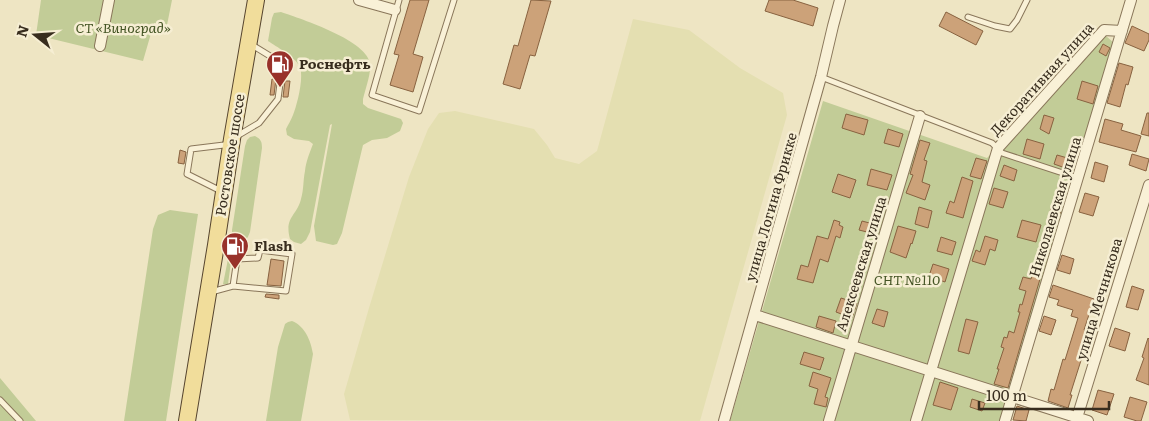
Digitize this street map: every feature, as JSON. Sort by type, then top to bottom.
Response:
[{"type":"main road","name":"Ростовское шоссе","points":[[192,368],[216,245],[248,0]]},
{"type":"main road","name":"Ростовское шоссе","points":[[192,368],[217,189],[256,0]]},
{"type":"main road","points":[[182,421],[192,368]]},
{"type":"main road","points":[[187,421],[192,368]]},
{"type":"street","points":[[100,46],[109,0]]},
{"type":"street","points":[[359,0],[397,5]]},
{"type":"street","name":"улица Логина Фрикке","points":[[724,421],[821,77],[840,0]]},
{"type":"street","name":"Николаевская улица","points":[[1005,421],[1131,0]]},
{"type":"street","name":"Декоративная улица","points":[[916,421],[998,148],[1104,30],[1122,31]]},
{"type":"street","name":"Алексеевская улица","points":[[828,421],[920,116]]},
{"type":"street","name":"улица Мечникова","points":[[1077,419],[1147,198],[1149,185]]},
{"type":"street","points":[[755,316],[1088,421]]},
{"type":"lane","points":[[397,5],[372,95],[419,111],[454,0]]},
{"type":"lane","points":[[968,17],[994,26],[1010,29],[1027,0]]},
{"type":"lane","points":[[217,189],[187,174],[191,149],[228,142],[258,123],[278,99],[281,76],[277,65],[270,56],[248,42]]},
{"type":"lane","points":[[821,77],[992,143],[1002,153],[1078,178]]},
{"type":"lane","points":[[208,292],[233,286],[286,291],[292,254],[260,250],[258,258],[237,259],[216,245]]},
{"type":"lane","points":[[233,286],[237,259]]},
{"type":"lane","points":[[0,401],[20,421]]},
{"type":"shaded area","points":[[633,19],[689,30],[740,68],[783,93],[787,115],[700,421],[350,420],[344,394],[409,177],[428,129],[439,113],[455,111],[534,129],[555,158],[579,164],[597,151]]},
{"type":"green space","name":"СТ «Виноград»","points":[[41,0],[172,0],[167,25],[154,23],[143,61],[36,35]]},
{"type":"green space","points":[[281,12],[333,32],[359,48],[367,56],[370,65],[363,104],[368,108],[401,119],[403,123],[400,131],[387,138],[372,140],[363,145],[342,233],[337,244],[333,245],[316,241],[314,226],[332,124],[330,125],[310,232],[306,240],[301,244],[290,239],[290,221],[301,199],[306,164],[313,144],[309,141],[294,139],[287,135],[286,129],[292,117],[300,90],[301,70],[297,62],[268,41],[274,13]]},
{"type":"green space","name":"СНТ №110","points":[[1106,36],[1114,43],[1000,421],[730,421],[823,101],[987,158]]},
{"type":"green space","points":[[255,136],[261,141],[262,148],[250,232],[245,241],[238,242],[232,238],[232,230],[245,146],[250,137]]},
{"type":"green space","points":[[170,210],[198,214],[166,421],[124,421],[153,229],[158,215]]},
{"type":"green space","points":[[228,259],[231,262],[228,284],[223,284]]},
{"type":"green space","points":[[292,321],[297,323],[307,334],[313,354],[301,421],[266,421],[278,347],[285,324]]},
{"type":"green space","points":[[0,378],[36,421],[0,421]]},
{"type":"building","points":[[410,0],[429,0],[413,54],[423,57],[413,92],[390,85],[399,55],[394,54]]},
{"type":"building","points":[[531,0],[551,1],[535,56],[530,55],[520,89],[503,84],[514,45],[518,46]]},
{"type":"building","points":[[769,0],[793,0],[818,8],[813,26],[765,11]]},
{"type":"building","points":[[946,12],[983,31],[976,45],[939,26]]},
{"type":"building","points":[[1132,26],[1149,34],[1149,40],[1144,51],[1125,43]]},
{"type":"building","points":[[1103,44],[1110,48],[1106,56],[1099,52]]},
{"type":"building","points":[[1119,63],[1133,67],[1120,107],[1107,103]]},
{"type":"building","points":[[272,79],[276,79],[274,95],[270,95]]},
{"type":"building","points":[[285,81],[290,81],[288,97],[283,97]]},
{"type":"building","points":[[1082,81],[1098,86],[1093,104],[1077,99]]},
{"type":"building","points":[[1147,113],[1149,113],[1149,136],[1141,134]]},
{"type":"building","points":[[846,114],[868,120],[864,135],[842,128]]},
{"type":"building","points":[[1044,115],[1054,118],[1049,134],[1040,129]]},
{"type":"building","points":[[1105,119],[1123,124],[1121,130],[1141,136],[1136,152],[1099,142]]},
{"type":"building","points":[[888,129],[903,134],[899,147],[884,143]]},
{"type":"building","points":[[1027,139],[1044,144],[1040,159],[1023,154]]},
{"type":"building","points":[[920,140],[930,143],[924,160],[927,161],[922,182],[930,185],[925,200],[906,193],[913,175],[910,174]]},
{"type":"building","points":[[180,150],[186,152],[184,164],[178,163]]},
{"type":"building","points":[[1132,154],[1149,159],[1146,171],[1129,165]]},
{"type":"building","points":[[1057,155],[1071,159],[1068,169],[1054,164]]},
{"type":"building","points":[[976,158],[987,161],[981,179],[970,176]]},
{"type":"building","points":[[1095,162],[1108,166],[1104,182],[1091,178]]},
{"type":"building","points":[[1004,165],[1017,170],[1014,181],[1000,176]]},
{"type":"building","points":[[871,169],[892,175],[887,190],[867,185]]},
{"type":"building","points":[[838,174],[856,180],[850,198],[832,192]]},
{"type":"building","points":[[962,177],[973,181],[963,218],[946,213],[950,201],[954,203]]},
{"type":"building","points":[[994,188],[1008,192],[1003,208],[989,204]]},
{"type":"building","points":[[1085,193],[1099,197],[1093,216],[1079,212]]},
{"type":"building","points":[[1052,204],[1062,207],[1057,223],[1048,220]]},
{"type":"building","points":[[919,207],[932,211],[928,228],[915,224]]},
{"type":"building","points":[[834,220],[840,222],[839,225],[843,227],[840,238],[836,236],[828,262],[820,259],[813,283],[797,279],[801,265],[808,267],[817,236],[828,239]]},
{"type":"building","points":[[1022,220],[1041,225],[1036,242],[1017,237]]},
{"type":"building","points":[[862,221],[877,225],[875,234],[859,230]]},
{"type":"building","points":[[898,226],[916,231],[906,258],[890,252]]},
{"type":"building","points":[[985,236],[998,240],[995,251],[990,249],[985,265],[972,261],[976,250],[980,252]]},
{"type":"building","points":[[941,237],[956,242],[952,255],[937,251]]},
{"type":"building","points":[[1062,255],[1074,259],[1070,274],[1057,270]]},
{"type":"building","points":[[271,259],[284,261],[281,286],[267,285]]},
{"type":"building","points":[[1037,260],[1045,262],[1008,388],[994,384],[1004,348],[1001,347],[1004,337],[1007,338],[1009,331],[1014,333],[1020,312],[1018,312],[1020,304],[1022,305],[1026,291],[1019,289],[1023,277],[1031,279]]},
{"type":"building","points":[[933,264],[949,269],[945,282],[929,276]]},
{"type":"building","points":[[1053,285],[1094,299],[1084,330],[1090,332],[1070,395],[1072,395],[1068,408],[1048,401],[1051,389],[1054,390],[1063,359],[1065,360],[1078,318],[1071,316],[1073,310],[1057,305],[1059,300],[1049,297]]},
{"type":"building","points":[[1132,286],[1144,290],[1138,310],[1126,307]]},
{"type":"building","points":[[266,294],[279,295],[279,299],[265,297]]},
{"type":"building","points":[[841,298],[857,303],[852,318],[836,312]]},
{"type":"building","points":[[877,309],[888,312],[884,327],[872,323]]},
{"type":"building","points":[[819,316],[836,321],[833,333],[816,327]]},
{"type":"building","points":[[1044,316],[1056,320],[1051,335],[1039,331]]},
{"type":"building","points":[[966,319],[978,322],[969,354],[958,351]]},
{"type":"building","points":[[1115,328],[1130,333],[1125,351],[1109,346]]},
{"type":"building","points":[[1148,338],[1149,385],[1136,380],[1144,358],[1142,357]]},
{"type":"building","points":[[804,352],[824,358],[820,370],[800,364]]},
{"type":"building","points":[[813,372],[831,378],[825,397],[828,398],[826,407],[814,404],[818,389],[809,386]]},
{"type":"building","points":[[940,382],[958,388],[951,410],[933,405]]},
{"type":"building","points":[[1098,390],[1114,394],[1107,415],[1092,410]]},
{"type":"building","points":[[1130,397],[1147,402],[1141,421],[1124,417]]},
{"type":"building","points":[[972,399],[985,403],[982,411],[970,407]]},
{"type":"building","points":[[1017,406],[1029,410],[1026,421],[1013,420]]},
{"type":"place","name":"Роснефть","points":[[280,88]]},
{"type":"place","name":"Flash","points":[[235,270]]}]
